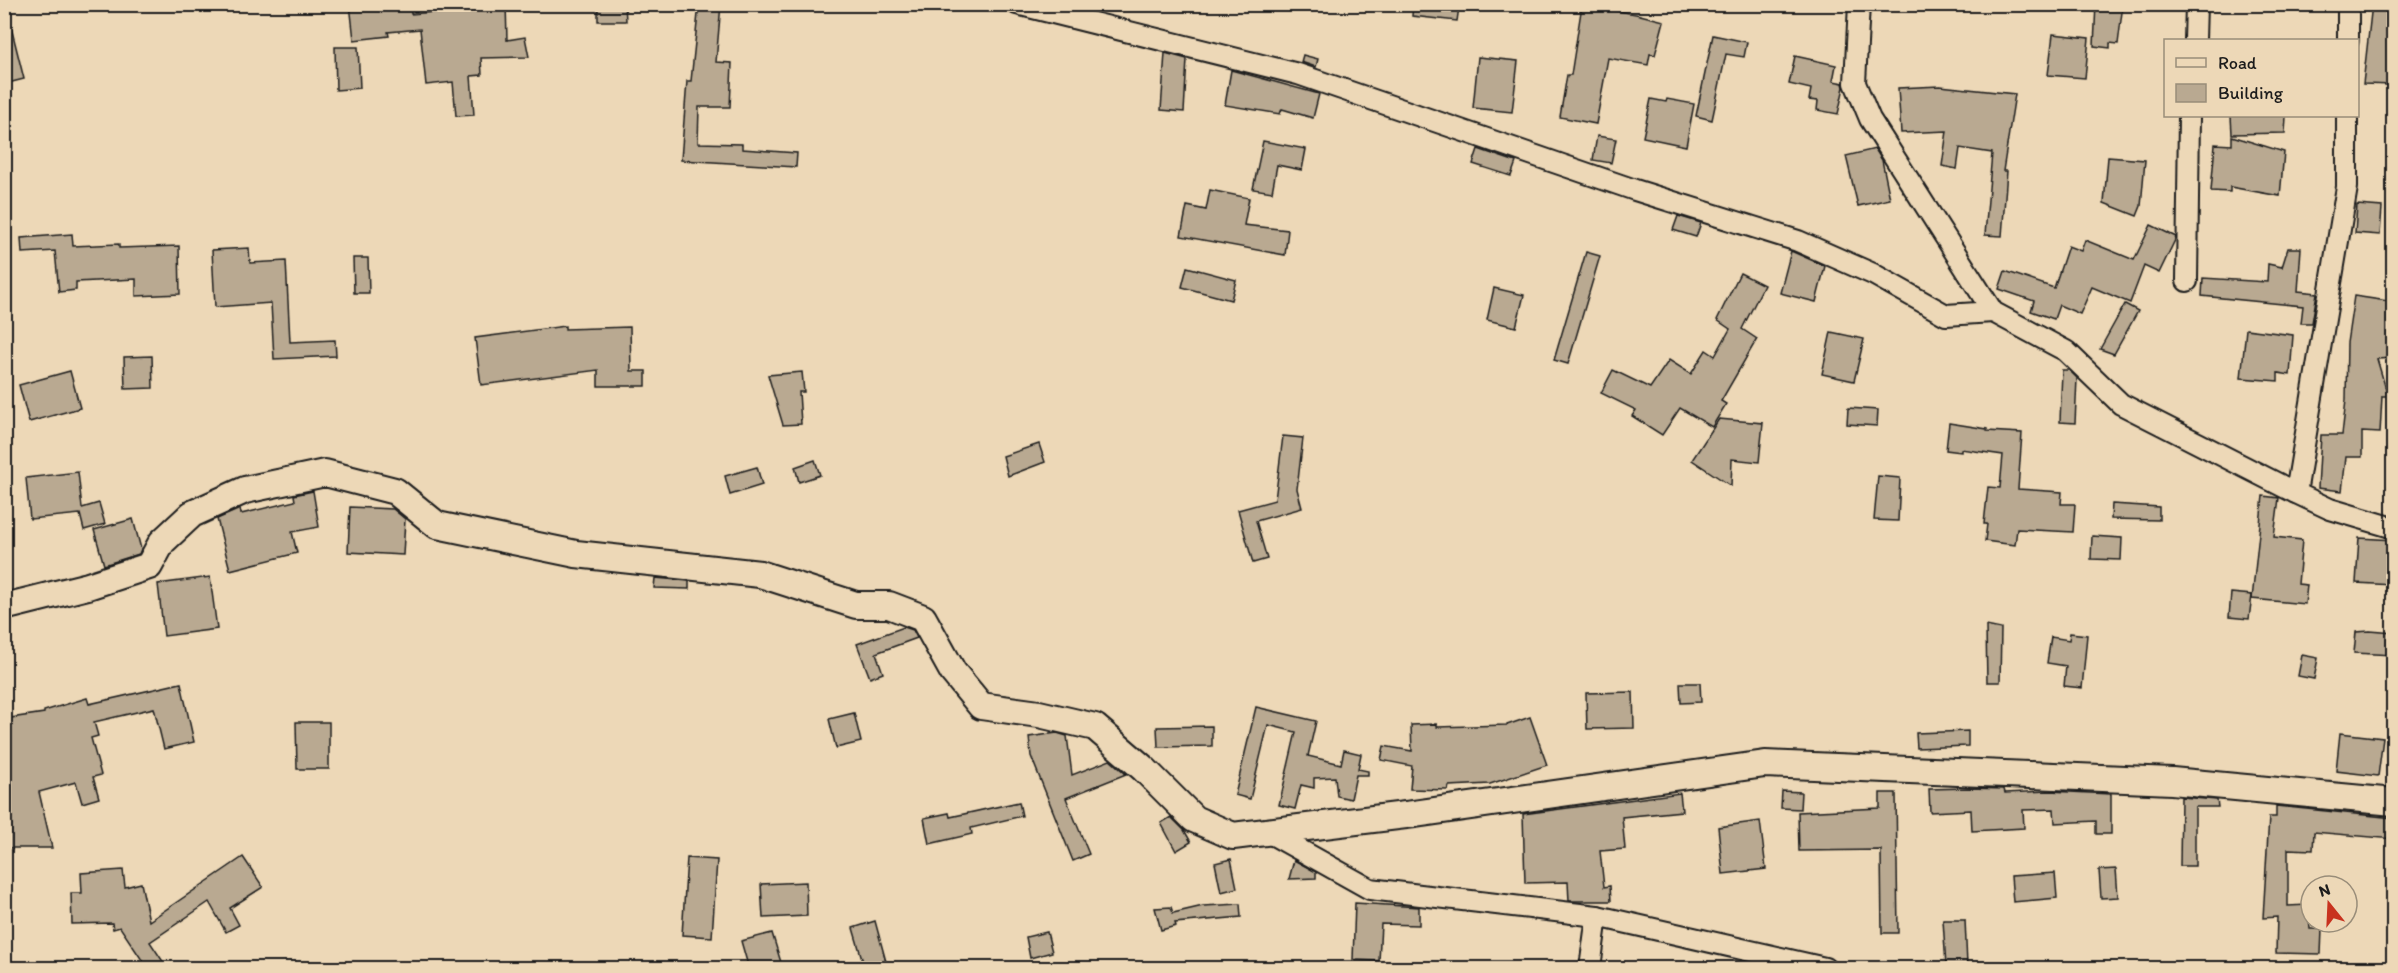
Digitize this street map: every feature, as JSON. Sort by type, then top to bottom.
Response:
[{"type":"street","points":[[1017,4],[1298,74],[1624,186],[1798,241],[1873,274],[1946,315],[1993,312]]},
{"type":"street","points":[[1859,4],[1855,83],[1870,119],[1993,312],[2066,351],[2121,404],[2330,509],[2394,528]]},
{"type":"street","points":[[2195,39],[2196,4]]},
{"type":"street","points":[[2348,4],[2348,39]]},
{"type":"street","points":[[2187,281],[2189,117]]},
{"type":"street","points":[[2296,493],[2347,187],[2347,117]]},
{"type":"street","points":[[4,607],[88,586],[150,566],[162,542],[192,514],[245,490],[325,472],[395,491],[437,525],[576,554],[760,574],[856,605],[889,605],[923,618],[954,672],[981,706],[1039,714],[1095,727],[1144,769],[1194,819],[1233,836],[1414,814],[1765,764],[2172,781],[2394,802]]},
{"type":"street","points":[[1268,832],[1370,889],[1597,916],[1825,969]]},
{"type":"street","points":[[1590,969],[1597,916]]},
{"type":"building","points":[[350,4],[410,4],[411,14],[457,10],[457,4],[506,4],[507,40],[525,37],[529,57],[481,58],[482,75],[471,76],[474,115],[456,116],[453,82],[426,85],[420,29],[388,32],[389,36],[354,40]]},
{"type":"building","points":[[598,4],[625,4],[626,21],[598,21]]},
{"type":"building","points":[[699,4],[721,4],[716,62],[732,63],[730,107],[699,107],[698,143],[742,144],[742,149],[797,153],[796,167],[681,160],[687,81],[691,81]]},
{"type":"building","points":[[1413,4],[1459,7],[1457,21],[1412,16]]},
{"type":"building","points":[[2096,4],[2123,4],[2118,44],[2110,43],[2110,48],[2094,46]]},
{"type":"building","points":[[2372,4],[2387,4],[2388,13],[2394,14],[2394,85],[2363,84]]},
{"type":"building","points":[[1582,5],[1664,21],[1655,55],[1650,54],[1648,65],[1608,58],[1596,124],[1560,117],[1567,75],[1571,75]]},
{"type":"building","points":[[10,23],[24,79],[4,84],[4,24]]},
{"type":"building","points":[[2053,34],[2089,38],[2085,78],[2048,75]]},
{"type":"building","points":[[1713,35],[1747,42],[1744,57],[1726,54],[1712,120],[1696,116]]},
{"type":"building","points":[[335,47],[358,47],[360,88],[336,90]]},
{"type":"building","points":[[1165,53],[1187,59],[1184,112],[1161,110]]},
{"type":"building","points":[[1303,55],[1318,59],[1316,67],[1301,62]]},
{"type":"building","points":[[1795,56],[1836,65],[1833,81],[1843,83],[1844,87],[1838,114],[1817,110],[1818,101],[1809,100],[1811,89],[1789,84]]},
{"type":"building","points":[[1478,57],[1518,61],[1512,112],[1473,108]]},
{"type":"building","points":[[1231,70],[1319,94],[1313,118],[1282,109],[1280,114],[1225,105]]},
{"type":"building","points":[[1940,86],[2015,94],[2003,171],[2007,171],[2002,236],[1985,235],[1992,153],[1960,148],[1957,169],[1942,166],[1947,131],[1901,133],[1898,88]]},
{"type":"building","points":[[1651,99],[1666,102],[1667,99],[1694,104],[1686,146],[1643,137]]},
{"type":"building","points":[[2231,117],[2286,117],[2285,133],[2232,134]]},
{"type":"building","points":[[1597,136],[1616,139],[1611,163],[1593,160]]},
{"type":"building","points":[[2232,136],[2284,152],[2280,196],[2230,187],[2230,192],[2211,191],[2215,144],[2232,145]]},
{"type":"building","points":[[1263,141],[1306,149],[1302,170],[1277,165],[1272,192],[1253,189]]},
{"type":"building","points":[[1478,149],[1516,162],[1511,176],[1473,164]]},
{"type":"building","points":[[1875,149],[1882,160],[1890,199],[1858,206],[1846,156]]},
{"type":"building","points":[[2108,157],[2145,160],[2141,206],[2137,216],[2104,203]]},
{"type":"building","points":[[1210,190],[1249,198],[1244,225],[1288,230],[1285,255],[1181,236],[1187,206],[1206,210]]},
{"type":"building","points":[[2357,205],[2382,207],[2380,235],[2355,233]]},
{"type":"building","points":[[1678,216],[1701,223],[1696,237],[1673,230]]},
{"type":"building","points":[[2151,225],[2176,237],[2159,273],[2144,266],[2130,303],[2092,287],[2080,314],[2059,305],[2054,319],[2031,311],[2034,301],[1999,289],[2005,271],[2054,288],[2068,246],[2081,251],[2085,240],[2134,260]]},
{"type":"building","points":[[72,234],[73,246],[119,244],[119,248],[179,246],[180,294],[136,296],[136,279],[76,282],[76,290],[59,292],[55,251],[22,253],[21,238]]},
{"type":"building","points":[[249,248],[250,263],[286,261],[290,342],[335,340],[336,356],[274,359],[271,303],[215,307],[212,250]]},
{"type":"building","points":[[2288,248],[2301,248],[2298,291],[2317,293],[2312,323],[2301,323],[2303,306],[2202,296],[2203,278],[2267,282],[2268,264],[2282,267]]},
{"type":"building","points":[[1791,251],[1825,266],[1816,302],[1780,293]]},
{"type":"building","points":[[1586,252],[1600,256],[1568,364],[1554,360]]},
{"type":"building","points":[[353,258],[368,258],[369,293],[354,293]]},
{"type":"building","points":[[1187,267],[1236,280],[1231,300],[1182,287]]},
{"type":"building","points":[[1740,273],[1764,285],[1742,329],[1757,339],[1721,401],[1726,404],[1712,427],[1680,408],[1662,435],[1632,416],[1636,410],[1601,393],[1613,370],[1650,388],[1669,360],[1691,374],[1706,350],[1715,356],[1730,329],[1717,320]]},
{"type":"building","points":[[1494,288],[1524,295],[1516,327],[1487,320]]},
{"type":"building","points":[[2354,296],[2394,302],[2394,358],[2377,359],[2388,396],[2382,396],[2380,433],[2362,432],[2362,457],[2346,457],[2342,491],[2318,488],[2321,435],[2342,435],[2346,400],[2347,343]]},
{"type":"building","points":[[2125,304],[2138,311],[2114,354],[2100,349]]},
{"type":"building","points":[[565,326],[565,329],[630,327],[631,371],[646,371],[646,386],[598,386],[598,370],[481,385],[475,338]]},
{"type":"building","points":[[2246,329],[2293,335],[2290,375],[2278,373],[2278,381],[2241,378]]},
{"type":"building","points":[[1831,332],[1864,339],[1854,381],[1822,374]]},
{"type":"building","points":[[152,356],[153,388],[125,389],[124,357]]},
{"type":"building","points":[[2062,370],[2069,370],[2077,378],[2075,423],[2060,422]]},
{"type":"building","points":[[70,371],[80,408],[29,422],[19,385]]},
{"type":"building","points":[[802,372],[804,392],[799,392],[801,424],[783,425],[768,375]]},
{"type":"building","points":[[1848,408],[1878,410],[1877,426],[1847,424]]},
{"type":"building","points":[[1719,419],[1763,423],[1759,462],[1732,459],[1731,486],[1692,460]]},
{"type":"building","points":[[1949,423],[1987,429],[1987,431],[2022,433],[2018,489],[2062,492],[2061,504],[2075,504],[2073,532],[2017,529],[2015,545],[1985,541],[1987,524],[1984,524],[1988,487],[2000,488],[2003,455],[1961,449],[1961,452],[1946,450]]},
{"type":"building","points":[[1283,436],[1303,438],[1297,489],[1302,508],[1256,521],[1267,559],[1253,563],[1238,510],[1275,500]]},
{"type":"building","points":[[1039,444],[1045,462],[1008,476],[1003,456]]},
{"type":"building","points":[[815,460],[820,475],[799,482],[795,467]]},
{"type":"building","points":[[757,467],[762,485],[730,495],[725,476]]},
{"type":"building","points":[[78,472],[82,508],[99,503],[105,524],[84,530],[80,514],[30,519],[26,478]]},
{"type":"building","points":[[1878,476],[1900,478],[1898,521],[1874,520]]},
{"type":"building","points":[[313,491],[319,527],[292,532],[297,553],[230,570],[217,519],[240,509],[241,514],[295,501],[294,495]]},
{"type":"building","points":[[2263,496],[2279,498],[2274,537],[2302,540],[2298,584],[2307,585],[2305,604],[2252,599]]},
{"type":"building","points":[[2112,504],[2159,507],[2159,520],[2111,519]]},
{"type":"building","points":[[350,507],[393,509],[405,519],[403,555],[348,552]]},
{"type":"building","points":[[133,519],[141,549],[139,554],[104,565],[94,530]]},
{"type":"building","points":[[2092,536],[2122,538],[2121,560],[2091,559]]},
{"type":"building","points":[[2359,538],[2394,540],[2394,585],[2356,583]]},
{"type":"building","points":[[210,577],[217,629],[164,636],[158,584]]},
{"type":"building","points":[[655,578],[689,581],[689,589],[654,588]]},
{"type":"building","points":[[2231,593],[2252,595],[2249,619],[2229,617]]},
{"type":"building","points":[[1986,626],[2001,629],[2000,682],[1987,682]]},
{"type":"building","points":[[904,627],[913,630],[917,638],[876,653],[883,673],[870,678],[857,644]]},
{"type":"building","points":[[2356,632],[2394,633],[2394,655],[2354,653]]},
{"type":"building","points":[[2070,633],[2087,635],[2082,688],[2064,686],[2066,666],[2047,663],[2051,637],[2069,640]]},
{"type":"building","points":[[2302,655],[2318,658],[2314,679],[2298,676]]},
{"type":"building","points":[[181,683],[194,742],[164,749],[154,708],[94,722],[98,736],[91,738],[101,775],[93,777],[99,798],[82,803],[76,782],[39,792],[52,848],[4,848],[4,719],[44,713],[44,711],[87,698],[89,704]]},
{"type":"building","points":[[1680,683],[1700,683],[1701,702],[1681,703]]},
{"type":"building","points":[[1633,692],[1634,728],[1587,729],[1586,693]]},
{"type":"building","points":[[1256,707],[1316,721],[1308,756],[1341,764],[1344,750],[1361,754],[1358,769],[1368,771],[1368,775],[1356,775],[1351,799],[1337,796],[1335,777],[1314,778],[1314,788],[1301,785],[1295,809],[1279,805],[1296,732],[1268,725],[1250,799],[1235,795]]},
{"type":"building","points":[[854,713],[861,742],[836,748],[829,719]]},
{"type":"building","points":[[1530,717],[1547,765],[1490,784],[1449,786],[1448,790],[1410,789],[1412,766],[1381,760],[1384,746],[1412,751],[1411,725],[1437,724],[1437,727],[1507,725]]},
{"type":"building","points":[[296,722],[329,722],[329,769],[297,769]]},
{"type":"building","points":[[1212,726],[1212,746],[1158,747],[1157,727]]},
{"type":"building","points":[[1968,731],[1968,746],[1917,748],[1916,733]]},
{"type":"building","points":[[1057,733],[1067,736],[1072,775],[1110,760],[1126,774],[1066,798],[1089,854],[1073,861],[1031,756],[1029,737]]},
{"type":"building","points":[[2340,733],[2383,738],[2378,776],[2336,771]]},
{"type":"building","points":[[1929,789],[2004,789],[2005,793],[2049,791],[2111,794],[2111,834],[2096,834],[2096,821],[2055,823],[2054,809],[2023,810],[2024,828],[1972,831],[1971,810],[1930,812]]},
{"type":"building","points":[[1782,791],[1801,792],[1800,809],[1781,808]]},
{"type":"building","points":[[1680,793],[1682,811],[1622,817],[1625,849],[1600,851],[1604,887],[1610,886],[1611,901],[1569,901],[1568,882],[1525,883],[1523,814]]},
{"type":"building","points":[[1880,793],[1896,793],[1898,933],[1882,933],[1881,850],[1799,851],[1798,812],[1880,808]]},
{"type":"building","points":[[2181,797],[2217,800],[2218,807],[2195,807],[2195,866],[2180,866]]},
{"type":"building","points":[[1019,802],[1022,816],[971,828],[972,834],[929,844],[924,818],[949,813],[950,817]]},
{"type":"building","points":[[2276,806],[2394,818],[2394,839],[2314,832],[2313,850],[2288,849],[2288,906],[2299,905],[2299,934],[2322,934],[2321,954],[2276,953],[2277,917],[2263,918],[2269,817],[2276,817]]},
{"type":"building","points":[[1171,817],[1184,830],[1191,842],[1176,851],[1161,823]]},
{"type":"building","points":[[1760,821],[1766,869],[1723,874],[1718,827]]},
{"type":"building","points":[[243,857],[263,887],[230,908],[239,925],[226,932],[209,902],[150,942],[168,969],[148,969],[120,927],[113,929],[112,923],[72,924],[71,893],[82,893],[81,873],[123,870],[125,887],[141,883],[149,921]]},
{"type":"building","points":[[687,858],[717,860],[712,937],[682,935]]},
{"type":"building","points":[[1231,859],[1237,888],[1221,892],[1215,863]]},
{"type":"building","points":[[1294,860],[1316,872],[1316,878],[1289,879]]},
{"type":"building","points":[[2116,869],[2118,897],[2101,898],[2099,870]]},
{"type":"building","points":[[2055,873],[2057,898],[2013,902],[2011,876]]},
{"type":"building","points":[[806,882],[807,916],[763,918],[761,884]]},
{"type":"building","points":[[1355,903],[1419,907],[1419,925],[1381,924],[1379,961],[1353,960]]},
{"type":"building","points":[[1240,904],[1241,917],[1175,923],[1176,926],[1161,930],[1155,908],[1171,907],[1173,913],[1203,906]]},
{"type":"building","points":[[1943,920],[1965,920],[1967,965],[1946,966]]},
{"type":"building","points":[[875,921],[888,969],[865,969],[853,928]]},
{"type":"building","points":[[1047,932],[1052,952],[1030,958],[1026,937]]},
{"type":"building","points":[[772,933],[783,969],[749,969],[741,941]]}]
